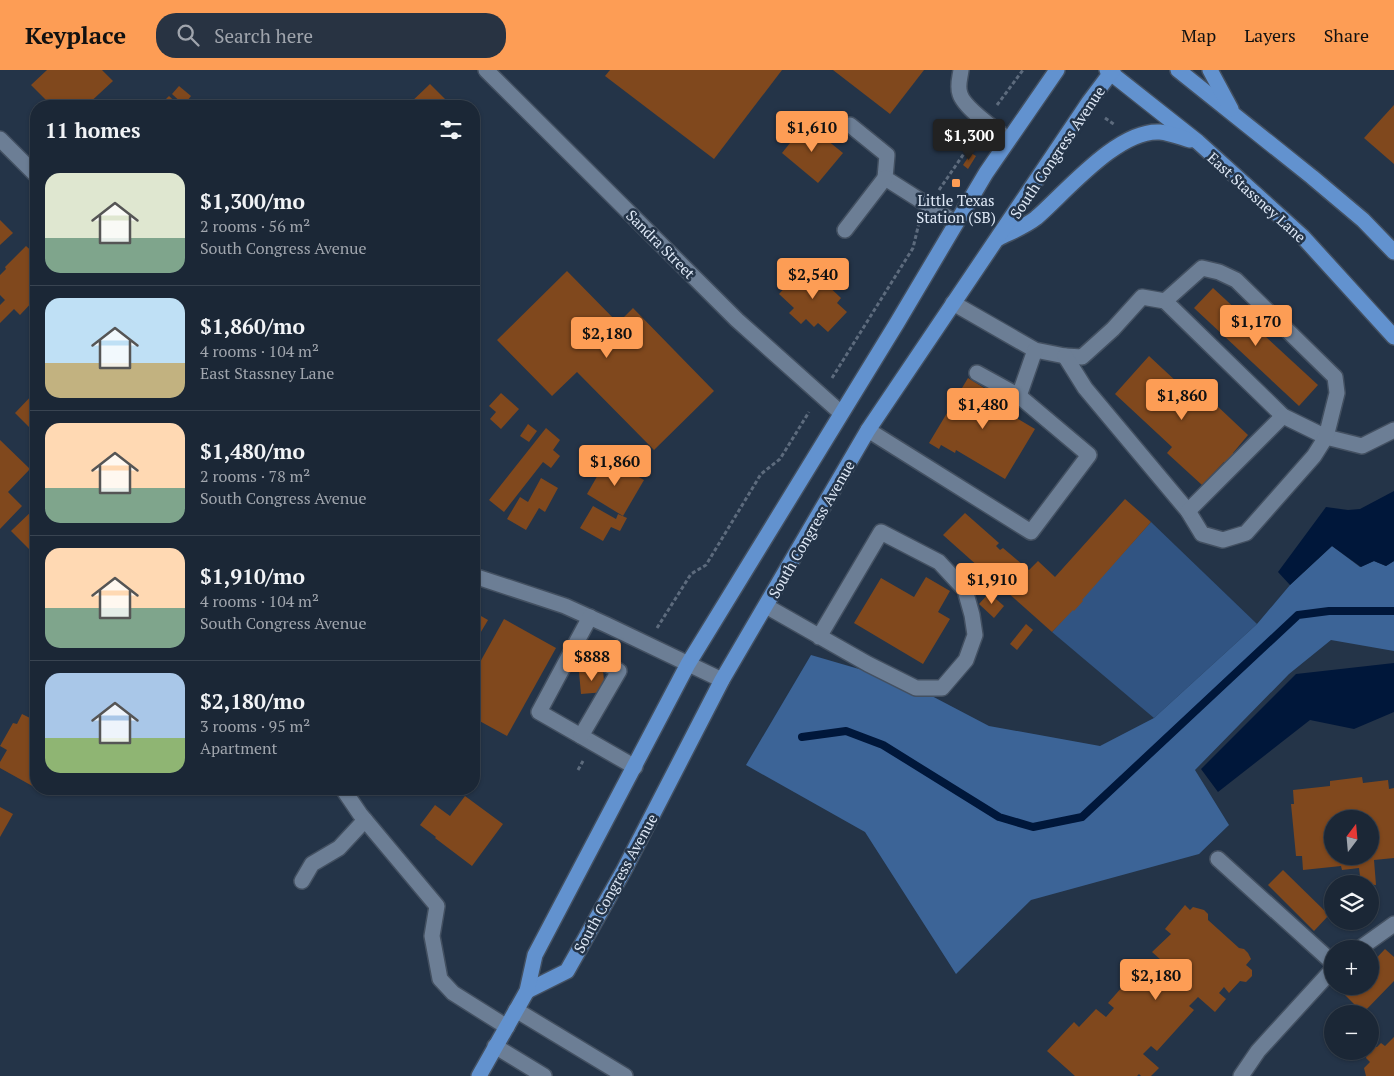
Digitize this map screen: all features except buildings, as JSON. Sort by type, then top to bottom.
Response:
[{"type":"main road","points":[[479,1076],[527,991],[534,955],[688,664],[1008,139],[1057,70]]},
{"type":"main road","points":[[1178,70],[1283,152],[1393,250]]},
{"type":"main road","points":[[1210,70],[1234,115]]},
{"type":"main road","name":"East Stassney Lane","points":[[1110,71],[1198,142],[1303,237],[1367,310],[1394,337]]},
{"type":"main road","name":"South Congress Avenue","points":[[527,991],[567,971],[624,870],[722,680],[868,430],[1110,71]]},
{"type":"main road","points":[[998,239],[1035,219],[1120,144],[1146,133],[1159,132],[1198,142]]},
{"type":"street","name":"Sandra Street","points":[[486,70],[737,320],[841,413]]},
{"type":"street","points":[[961,70],[960,95],[978,116],[1008,139]]},
{"type":"street","points":[[845,230],[886,178],[888,154],[850,125]]},
{"type":"street","points":[[0,139],[30,169]]},
{"type":"street","points":[[886,178],[956,223]]},
{"type":"street","points":[[1064,356],[1085,388],[1188,511],[1202,534],[1223,540],[1246,533],[1314,456],[1326,437],[1338,393],[1335,377],[1236,280],[1219,272],[1202,268],[1165,301]]},
{"type":"street","points":[[953,303],[1035,350],[1064,356],[1082,357],[1113,329],[1142,297],[1165,301],[1283,416],[1326,437],[1362,446],[1394,430]]},
{"type":"street","points":[[1020,396],[1035,350]]},
{"type":"street","points":[[868,430],[1031,532],[1089,455],[1020,396],[977,372]]},
{"type":"street","points":[[1188,511],[1283,416]]},
{"type":"street","points":[[766,606],[868,664],[916,688],[942,688],[966,660],[975,635],[965,590],[939,562],[882,532],[820,636]]},
{"type":"street","points":[[480,578],[566,606],[722,680]]},
{"type":"street","points":[[590,617],[539,712],[635,767]]},
{"type":"street","points":[[575,646],[619,671],[581,736]]},
{"type":"street","points":[[347,795],[365,820],[437,906],[432,936],[440,978],[453,993],[507,1027]]},
{"type":"street","points":[[302,881],[312,864],[339,848],[365,820]]},
{"type":"street","points":[[1218,859],[1324,955]]},
{"type":"street","points":[[1372,940],[1394,924]]},
{"type":"street","points":[[1241,1076],[1258,1051],[1324,979]]},
{"type":"street","points":[[516,1010],[625,1076]]},
{"type":"street","points":[[495,1046],[544,1076]]},
{"type":"path","points":[[1105,118],[1115,126]]},
{"type":"path","points":[[659,626],[691,574],[706,565],[761,474],[780,459],[809,412]]},
{"type":"shaded area","points":[[1394,491],[1394,561],[1386,566],[1374,561],[1361,567],[1332,546],[1290,585],[1278,572],[1326,507],[1348,510],[1360,509]]},
{"type":"shaded area","points":[[1151,522],[1257,624],[1154,718],[1052,632]]},
{"type":"shaded area","points":[[1332,546],[1360,567],[1374,561],[1386,566],[1394,561],[1394,651],[1331,640],[1289,674],[1195,770],[1229,825],[1199,854],[1031,900],[956,974],[865,832],[746,765],[811,655],[907,683],[989,726],[1100,746],[1154,718],[1257,624],[1290,585]]},
{"type":"shaded area","points":[[1394,663],[1394,712],[1354,729],[1310,720],[1218,792],[1201,769],[1296,674]]},
{"type":"waterway","points":[[802,737],[846,731],[883,745],[999,817],[1033,827],[1082,817],[1298,615],[1329,611],[1394,611]]},
{"type":"place","name":"Little Texas Station (SB)","points":[[956,183]]}]
